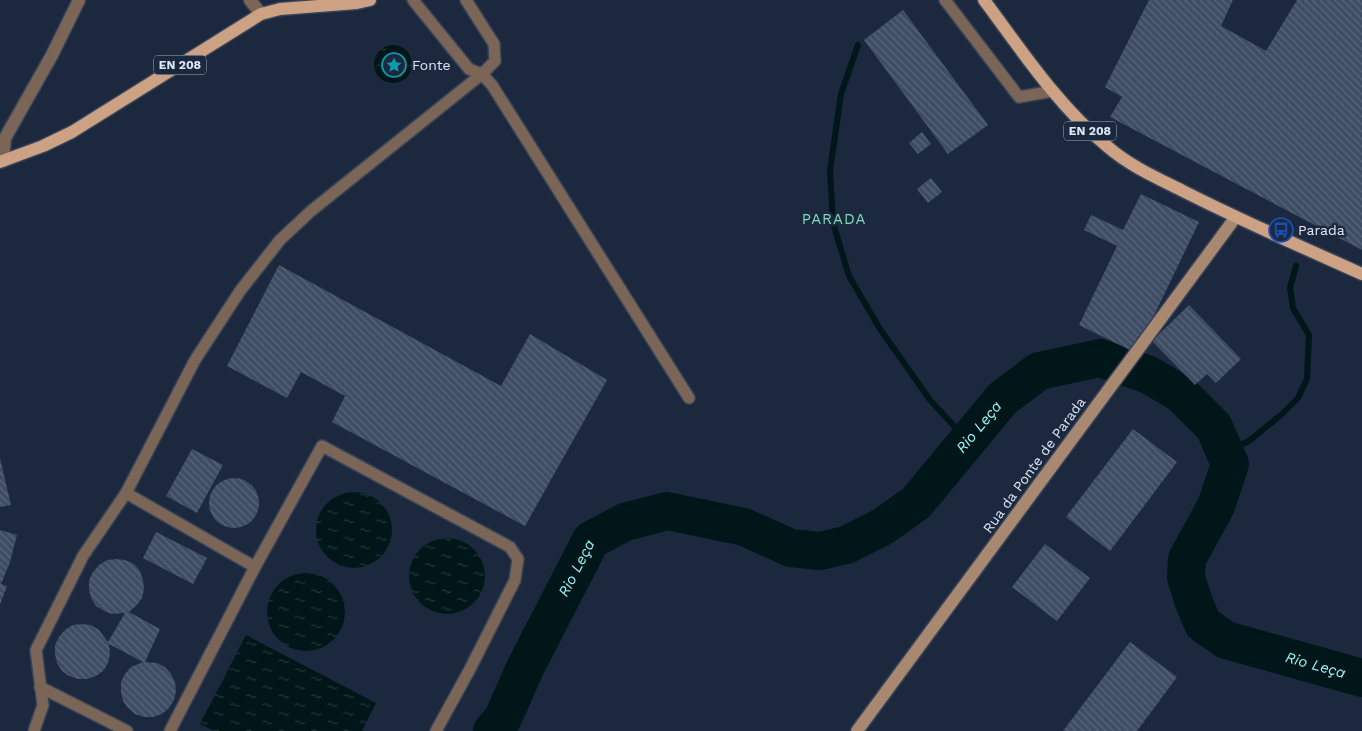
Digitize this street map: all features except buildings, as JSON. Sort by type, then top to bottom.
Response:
[{"type":"main road","name":"EN 208","points":[[1,161],[44,146],[72,132],[261,14],[280,10],[357,3],[370,0]]},
{"type":"main road","name":"EN 208","points":[[984,0],[1052,91],[1081,123],[1126,161],[1235,218],[1362,274]]},
{"type":"main road","name":"Rua da Ponte de Parada","points":[[857,731],[1235,218]]},
{"type":"street","points":[[1,161],[5,138],[52,56],[80,0]]},
{"type":"street","points":[[250,0],[261,14]]},
{"type":"lane","points":[[413,0],[469,69],[482,74],[492,85],[689,398]]},
{"type":"lane","points":[[34,731],[43,705],[36,650],[83,556],[126,493],[196,360],[240,291],[280,240],[310,211],[482,74],[495,61],[494,44],[466,0]]},
{"type":"lane","points":[[945,0],[1019,97],[1052,91]]},
{"type":"lane","points":[[170,731],[255,568],[322,446],[510,547],[518,559],[515,580],[470,670],[436,731]]},
{"type":"lane","points":[[126,493],[255,568]]},
{"type":"lane","points":[[40,687],[127,731]]},
{"type":"water","points":[[393,45],[406,51],[412,64],[406,77],[393,83],[380,77],[374,64],[380,51]]},
{"type":"water","points":[[354,492],[369,495],[381,503],[389,515],[392,530],[389,545],[381,557],[369,565],[354,568],[339,565],[327,557],[319,545],[316,530],[319,515],[327,503],[339,495]]},
{"type":"water","points":[[447,538],[461,541],[474,549],[482,562],[485,576],[482,590],[474,603],[461,611],[447,614],[433,611],[420,603],[412,590],[409,576],[412,562],[420,549],[433,541]]},
{"type":"water","points":[[298,573],[314,573],[328,579],[339,590],[345,604],[345,620],[339,634],[328,645],[314,651],[298,651],[284,645],[273,634],[267,620],[267,604],[273,590],[284,579]]},
{"type":"water","points":[[246,635],[376,703],[362,731],[214,731],[200,724]]},
{"type":"waterway","points":[[858,45],[841,94],[830,171],[833,223],[849,276],[880,329],[930,400],[968,441]]},
{"type":"waterway","points":[[1225,452],[1249,441],[1281,415],[1298,398],[1307,379],[1309,335],[1293,308],[1290,288],[1296,266]]},
{"type":"waterway","name":"Rio Leça","points":[[492,731],[503,718],[525,668],[591,540],[625,522],[667,511],[744,527],[791,548],[820,551],[846,545],[882,527],[916,503],[1002,399],[1039,371],[1100,358],[1149,375],[1181,394],[1214,427],[1230,464],[1216,506],[1187,559],[1186,577],[1203,624],[1226,640],[1362,678]]},
{"type":"place","name":"Fonte","points":[[394,65]]},
{"type":"place","name":"Parada","points":[[1281,230]]},
{"type":"district","name":"PARADA","points":[[834,219]]}]
